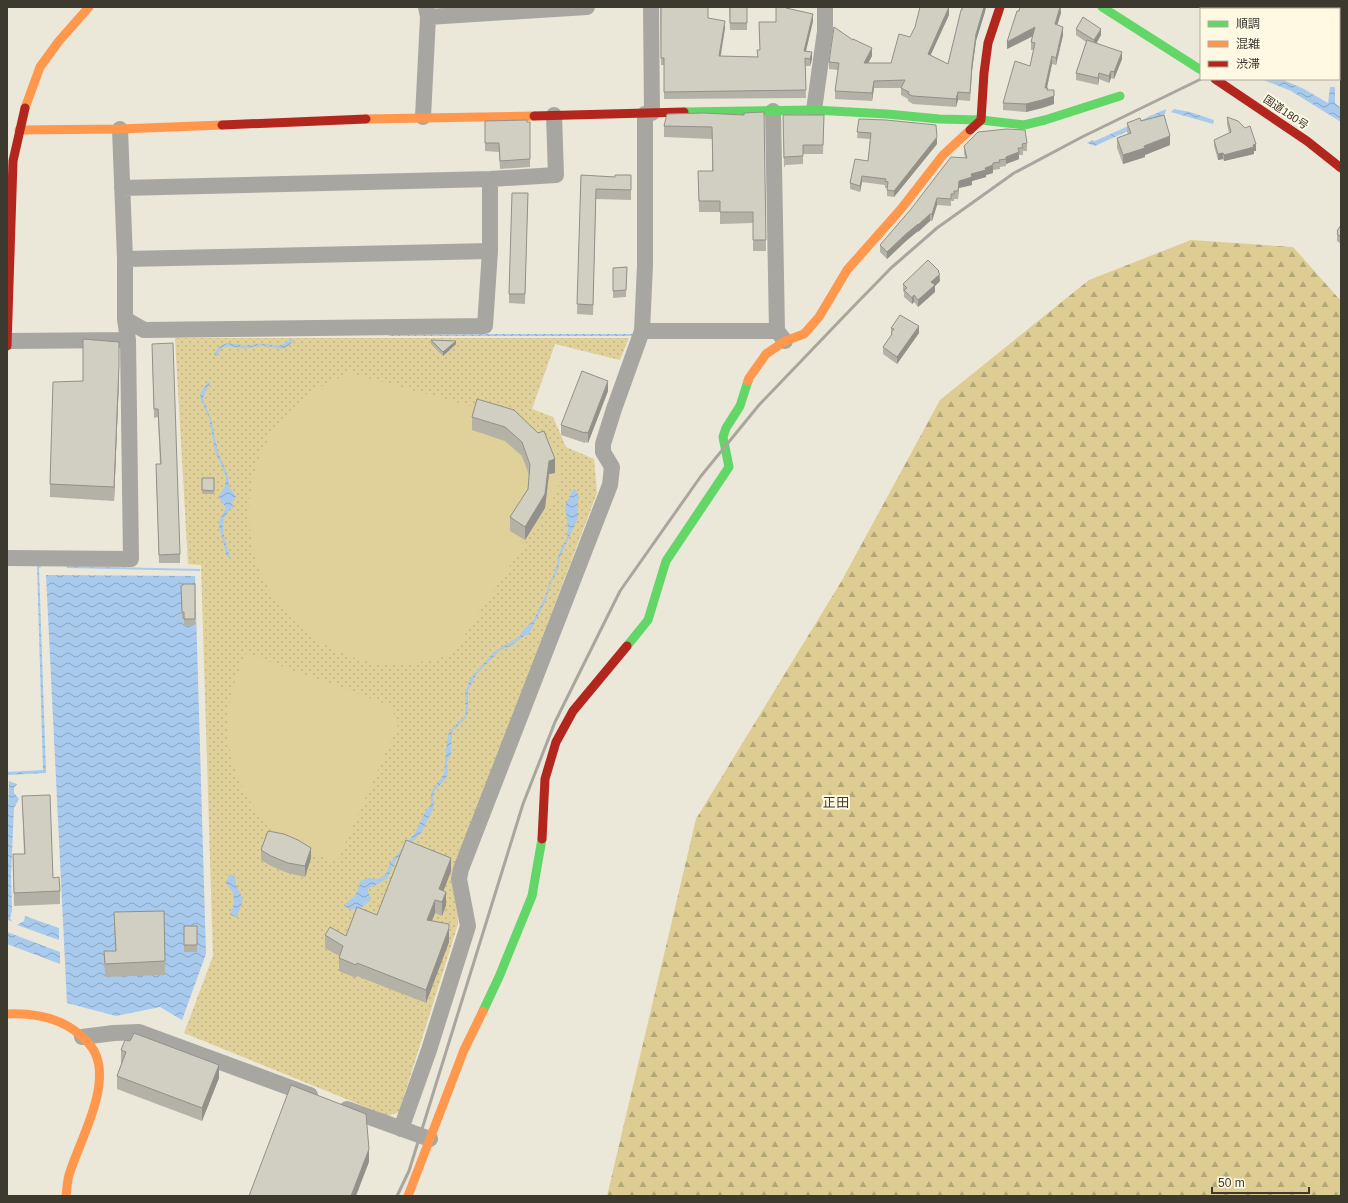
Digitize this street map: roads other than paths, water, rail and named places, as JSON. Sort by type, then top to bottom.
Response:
[{"type":"main road","points":[[7,346],[13,161],[19,130],[27,100],[40,67],[59,41],[90,7]]},
{"type":"main road","points":[[408,1196],[464,1050],[499,977],[532,896],[541,848],[545,779],[556,742],[573,711],[648,620],[666,561],[729,467],[723,437],[726,428],[740,406],[749,378],[781,336],[804,334],[819,317],[847,270],[901,209],[943,155],[981,120],[984,73],[988,43],[1000,7]]},
{"type":"main road","points":[[1102,7],[1197,68]]},
{"type":"main road","name":"国道180号","points":[[1217,80],[1307,141],[1341,168]]},
{"type":"main road","points":[[19,130],[120,129],[423,117],[814,110],[887,114],[939,119],[981,120],[1002,124],[1024,124],[1045,120],[1120,96]]},
{"type":"main road","points":[[7,1014],[23,1013],[70,1026],[92,1048],[98,1061],[100,1083],[87,1130],[69,1175],[66,1196]]},
{"type":"street","points":[[423,117],[427,12],[587,7]]},
{"type":"street","points":[[401,1129],[429,1050],[468,926],[459,879],[461,869],[610,485],[612,467],[604,452],[603,444],[642,331],[651,7]]},
{"type":"street","points":[[814,110],[825,31],[825,7]]},
{"type":"street","points":[[642,331],[781,336],[772,111]]},
{"type":"street","points":[[122,188],[490,179],[556,175],[554,115]]},
{"type":"street","points":[[7,558],[131,559],[128,340],[125,319],[125,259],[120,129]]},
{"type":"street","points":[[125,319],[144,330],[486,326],[490,251],[490,179]]},
{"type":"street","points":[[125,259],[490,251]]},
{"type":"street","points":[[7,341],[128,340]]},
{"type":"street","points":[[82,1037],[139,1032],[430,1139]]},
{"type":"water","points":[[1264,80],[1283,80],[1304,89],[1328,103],[1330,87],[1335,87],[1335,103],[1341,108],[1341,122],[1291,91]]},
{"type":"water","points":[[1166,109],[1165,114],[1095,146],[1087,143],[1092,140],[1095,141]]},
{"type":"water","points":[[1174,109],[1190,112],[1214,120],[1213,124],[1171,112]]},
{"type":"water","points":[[634,334],[633,336],[389,336]]},
{"type":"water","points":[[290,339],[294,339],[285,348],[258,346],[244,348],[228,346],[222,348],[216,356],[214,354],[224,344],[280,345]]},
{"type":"water","points":[[208,382],[210,382],[203,398],[212,423],[218,452],[228,476],[229,487],[236,496],[232,503],[233,507],[228,512],[223,523],[224,536],[230,557],[227,557],[219,526],[220,519],[226,508],[219,496],[225,486],[226,476],[215,451],[209,418],[200,397],[201,392]]},
{"type":"water","points":[[573,489],[575,489],[579,496],[578,518],[560,557],[558,570],[550,585],[546,600],[529,634],[499,651],[476,675],[468,691],[468,713],[466,718],[452,732],[451,753],[447,762],[448,772],[446,779],[435,790],[433,795],[434,807],[421,833],[396,860],[387,879],[368,889],[371,899],[369,902],[356,909],[345,907],[344,905],[357,892],[360,881],[369,878],[377,879],[386,874],[390,863],[415,833],[425,812],[431,805],[431,792],[444,774],[449,732],[465,716],[465,693],[470,679],[494,652],[520,636],[524,629],[533,621],[545,597],[556,569],[559,553],[567,538],[568,528],[565,506]]},
{"type":"water","points":[[37,565],[40,565],[41,567],[39,568],[46,773],[7,775],[7,772],[43,770]]},
{"type":"water","points":[[67,566],[200,569],[200,571],[67,568]]},
{"type":"water","points":[[46,575],[195,576],[206,954],[182,1020],[160,1007],[116,1016],[67,1003]]},
{"type":"water","points":[[9,781],[17,784],[14,788],[14,793],[19,799],[14,808],[11,876],[12,911],[10,918],[12,922],[7,919],[7,834]]},
{"type":"water","points":[[229,874],[235,877],[236,885],[243,899],[237,917],[230,915],[234,898],[230,887],[226,884]]},
{"type":"water","points":[[25,916],[59,928],[59,940],[17,925],[24,921]]},
{"type":"water","points":[[7,932],[60,952],[60,964],[7,944]]},
{"type":"railway","points":[[397,1196],[409,1171],[523,804],[555,722],[620,591],[701,476],[759,405],[891,268],[937,228],[1014,173],[1082,137],[1200,79]]},
{"type":"district","name":"正田","points":[[836,802]]}]
